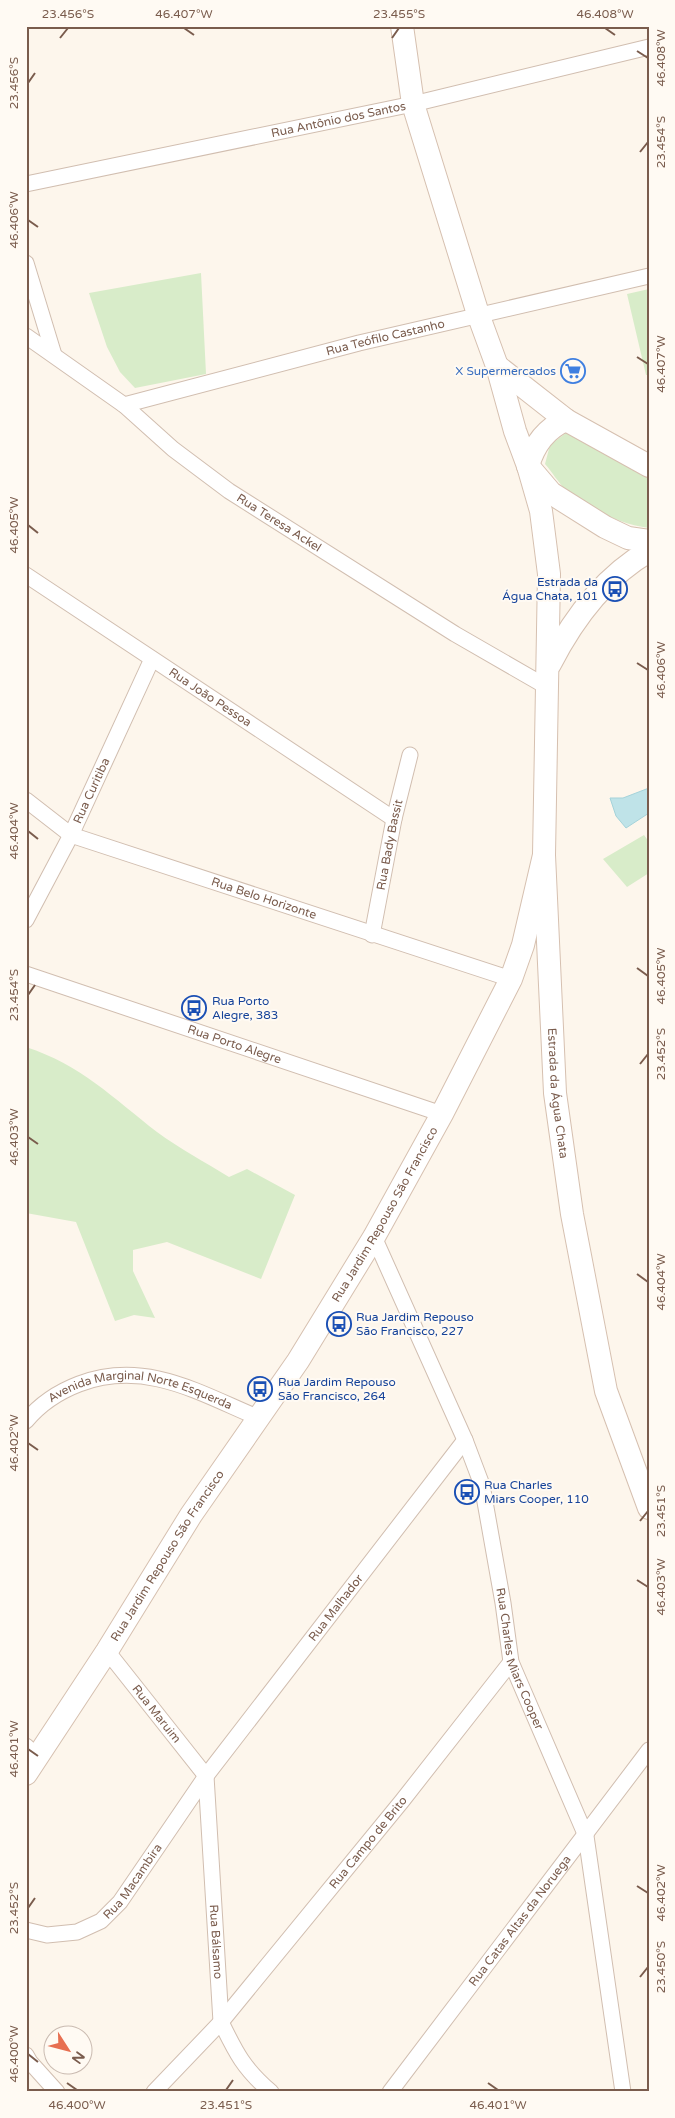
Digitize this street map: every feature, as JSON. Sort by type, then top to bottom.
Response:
[{"type":"street","name":"Estrada da Água Chata","points":[[402,26],[413,104],[478,314],[497,366],[515,431],[528,466],[541,511],[549,574],[544,854],[555,1093],[571,1206],[606,1391],[649,1508]]},
{"type":"street","name":"Rua Antônio dos Santos","points":[[26,184],[413,104],[649,48]]},
{"type":"street","points":[[26,263],[54,355]]},
{"type":"street","name":"Rua Teófilo Castanho","points":[[124,406],[279,364],[478,314],[649,276]]},
{"type":"street","name":"Rua Teresa Ackel","points":[[26,336],[124,406],[173,449],[229,492],[414,609],[548,677]]},
{"type":"street","points":[[497,366],[566,420],[649,466]]},
{"type":"street","points":[[566,420],[554,425],[545,433],[532,452],[528,466],[551,493],[605,527],[628,538],[649,541]]},
{"type":"street","name":"Estrada da Água Chata","points":[[548,677],[565,635],[581,611],[636,558],[649,551]]},
{"type":"street","name":"Rua João Pessoa","points":[[26,575],[394,819]]},
{"type":"street","name":"Rua Curitiba","points":[[26,920],[70,835],[152,659]]},
{"type":"street","name":"Rua Bady Bassit","points":[[372,935],[394,819],[410,755]]},
{"type":"street","name":"Rua Belo Horizonte","points":[[26,800],[70,835],[511,979]]},
{"type":"street","name":"Rua Jardim Repouso São Francisco","points":[[30,1759],[107,1651],[191,1515],[298,1360],[374,1237],[442,1114],[511,979],[523,945],[544,854]]},
{"type":"street","name":"Rua Porto Alegre","points":[[26,974],[442,1114]]},
{"type":"street","name":"Rua Charles Miars Cooper","points":[[374,1237],[465,1440],[482,1485],[503,1603],[511,1662],[586,1836],[621,2090]]},
{"type":"street","name":"Avenida Marginal Norte Esquerda","points":[[26,1421],[37,1408],[65,1389],[93,1378],[119,1374],[144,1375],[176,1383],[259,1418]]},
{"type":"street","name":"Rua Malhador","points":[[206,1776],[465,1440]]},
{"type":"street","name":"Rua Maruim","points":[[107,1651],[206,1776]]},
{"type":"street","name":"Rua Campo de Brito","points":[[154,2092],[222,2022],[402,1801],[511,1662]]},
{"type":"street","name":"Rua Catas Altas da Noruega","points":[[390,2092],[586,1836],[649,1750]]},
{"type":"street","name":"Rua Macambira","points":[[26,1930],[47,1935],[77,1932],[101,1921],[120,1902],[206,1776]]},
{"type":"street","name":"Rua Bálsamo","points":[[206,1776],[222,2022],[237,2056],[254,2078],[271,2092]]},
{"type":"street","points":[[26,2055],[57,2092]]},
{"type":"green space","points":[[201,273],[206,374],[135,388],[120,372],[107,347],[89,293]]},
{"type":"green space","points":[[649,289],[649,375],[646,375],[627,294]]},
{"type":"green space","points":[[566,433],[649,479],[649,528],[626,523],[604,514],[584,503],[562,486],[545,464],[550,445]]},
{"type":"green space","points":[[644,835],[649,842],[649,873],[627,887],[603,859]]},
{"type":"green space","points":[[26,1047],[46,1054],[80,1073],[157,1132],[229,1177],[247,1169],[295,1195],[261,1279],[167,1242],[133,1250],[133,1271],[155,1318],[134,1315],[115,1321],[76,1222],[26,1213]]},
{"type":"water","points":[[649,788],[649,813],[626,828],[616,816],[610,798],[623,798]]},
{"type":"place","name":"X Supermercados","points":[[573,371]]},
{"type":"place","name":"Estrada da Água Chata, 101","points":[[615,589]]},
{"type":"place","name":"Rua Porto Alegre, 383","points":[[194,1008]]},
{"type":"place","name":"Rua Jardim Repouso São Francisco, 227","points":[[339,1324]]},
{"type":"place","name":"Rua Jardim Repouso São Francisco, 264","points":[[260,1389]]},
{"type":"place","name":"Rua Charles Miars Cooper, 110","points":[[467,1492]]}]
